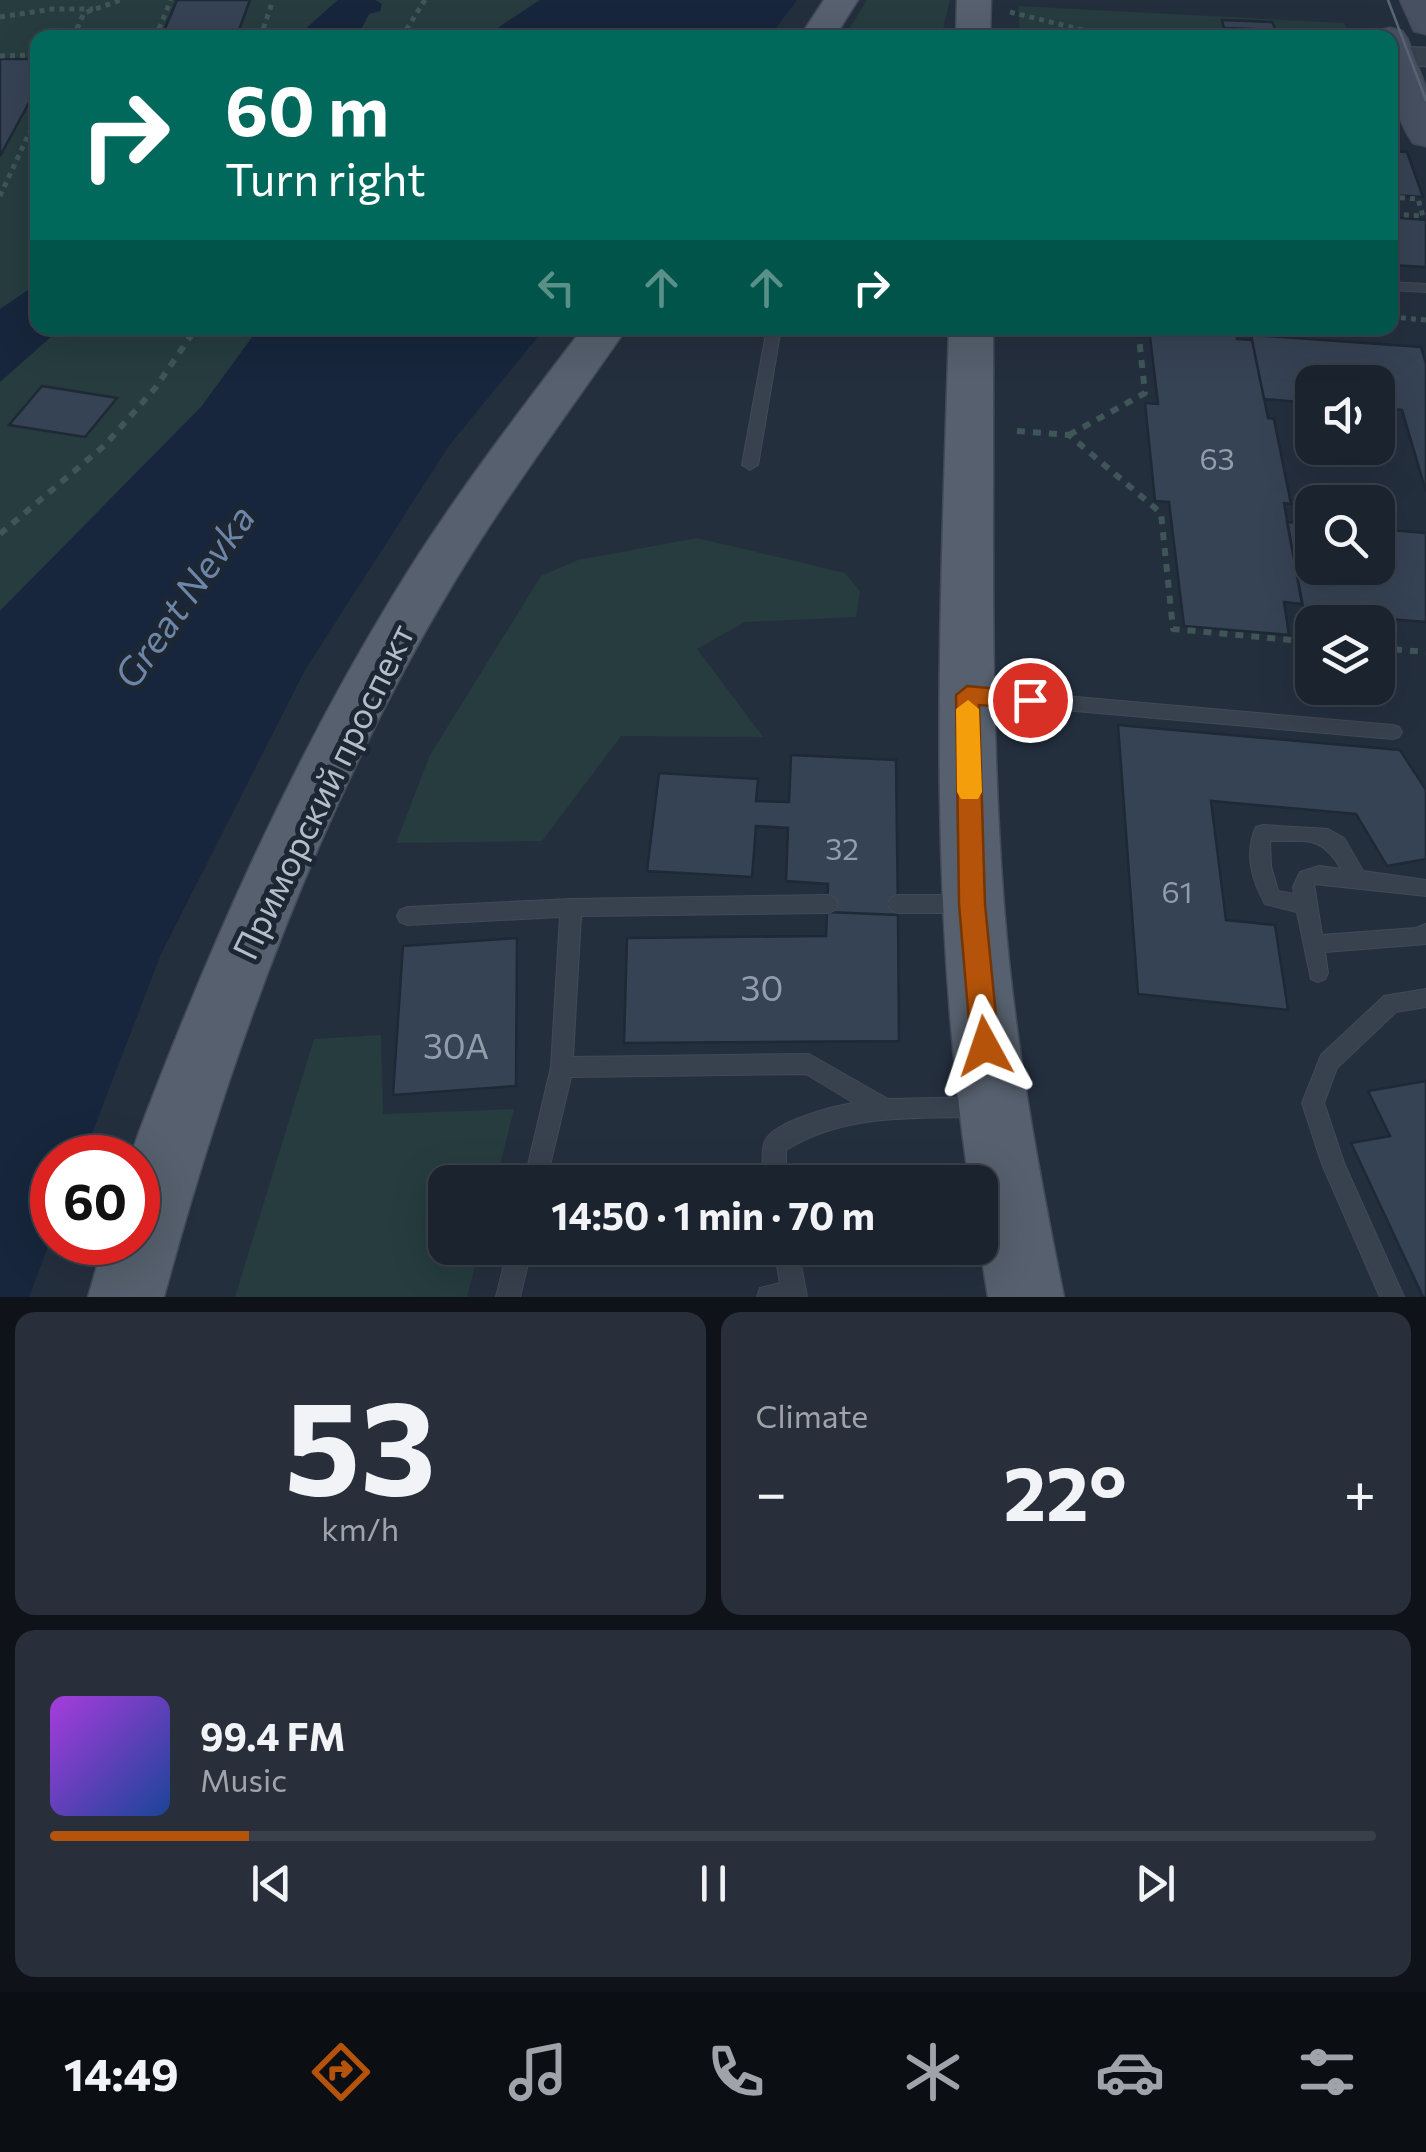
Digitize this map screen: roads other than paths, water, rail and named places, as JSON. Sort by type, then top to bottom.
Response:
[{"type":"main road","points":[[821,30],[842,0]]},
{"type":"main road","points":[[973,30],[974,0]]},
{"type":"main road","points":[[1416,0],[1426,24]]},
{"type":"main road","points":[[1398,43],[1426,135]]},
{"type":"main road","name":"Приморский проспект","points":[[126,1297],[182,1111],[278,875],[349,726],[461,528],[600,335]]},
{"type":"main road","points":[[971,335],[967,695],[972,904],[991,1107],[1026,1297]]},
{"type":"lane","points":[[1398,286],[1426,288]]},
{"type":"lane","points":[[750,465],[773,335]]},
{"type":"lane","points":[[967,695],[1393,732]]},
{"type":"lane","points":[[1306,906],[1272,898],[1263,872],[1259,842],[1262,833],[1321,835],[1337,844],[1356,878]]},
{"type":"lane","points":[[1318,973],[1303,888],[1307,878],[1319,874],[1426,888]]},
{"type":"lane","points":[[407,916],[570,908],[828,904]]},
{"type":"lane","points":[[898,904],[972,904]]},
{"type":"lane","points":[[539,1165],[562,1067],[570,908]]},
{"type":"lane","points":[[1313,944],[1420,937],[1426,933]]},
{"type":"lane","points":[[1392,1297],[1332,1164],[1313,1103],[1329,1062],[1391,1003],[1426,998]]},
{"type":"lane","points":[[562,1067],[809,1064],[881,1107]]},
{"type":"lane","points":[[774,1165],[774,1144],[789,1133],[881,1107],[991,1107]]},
{"type":"lane","points":[[508,1297],[516,1265]]},
{"type":"lane","points":[[786,1265],[786,1295]]},
{"type":"water","points":[[338,0],[375,0],[382,4],[380,11],[369,14],[361,30],[304,30]]},
{"type":"water","points":[[540,0],[797,0],[774,30],[495,30]]},
{"type":"water","points":[[30,289],[30,335],[53,335],[0,382],[0,309]]},
{"type":"water","name":"Great Nevka","points":[[254,335],[539,335],[448,447],[305,670],[161,954],[91,1135],[30,1135],[30,1265],[41,1265],[29,1297],[0,1297],[0,611],[201,407]]},
{"type":"tram line","points":[[1388,0],[1426,100]]}]
